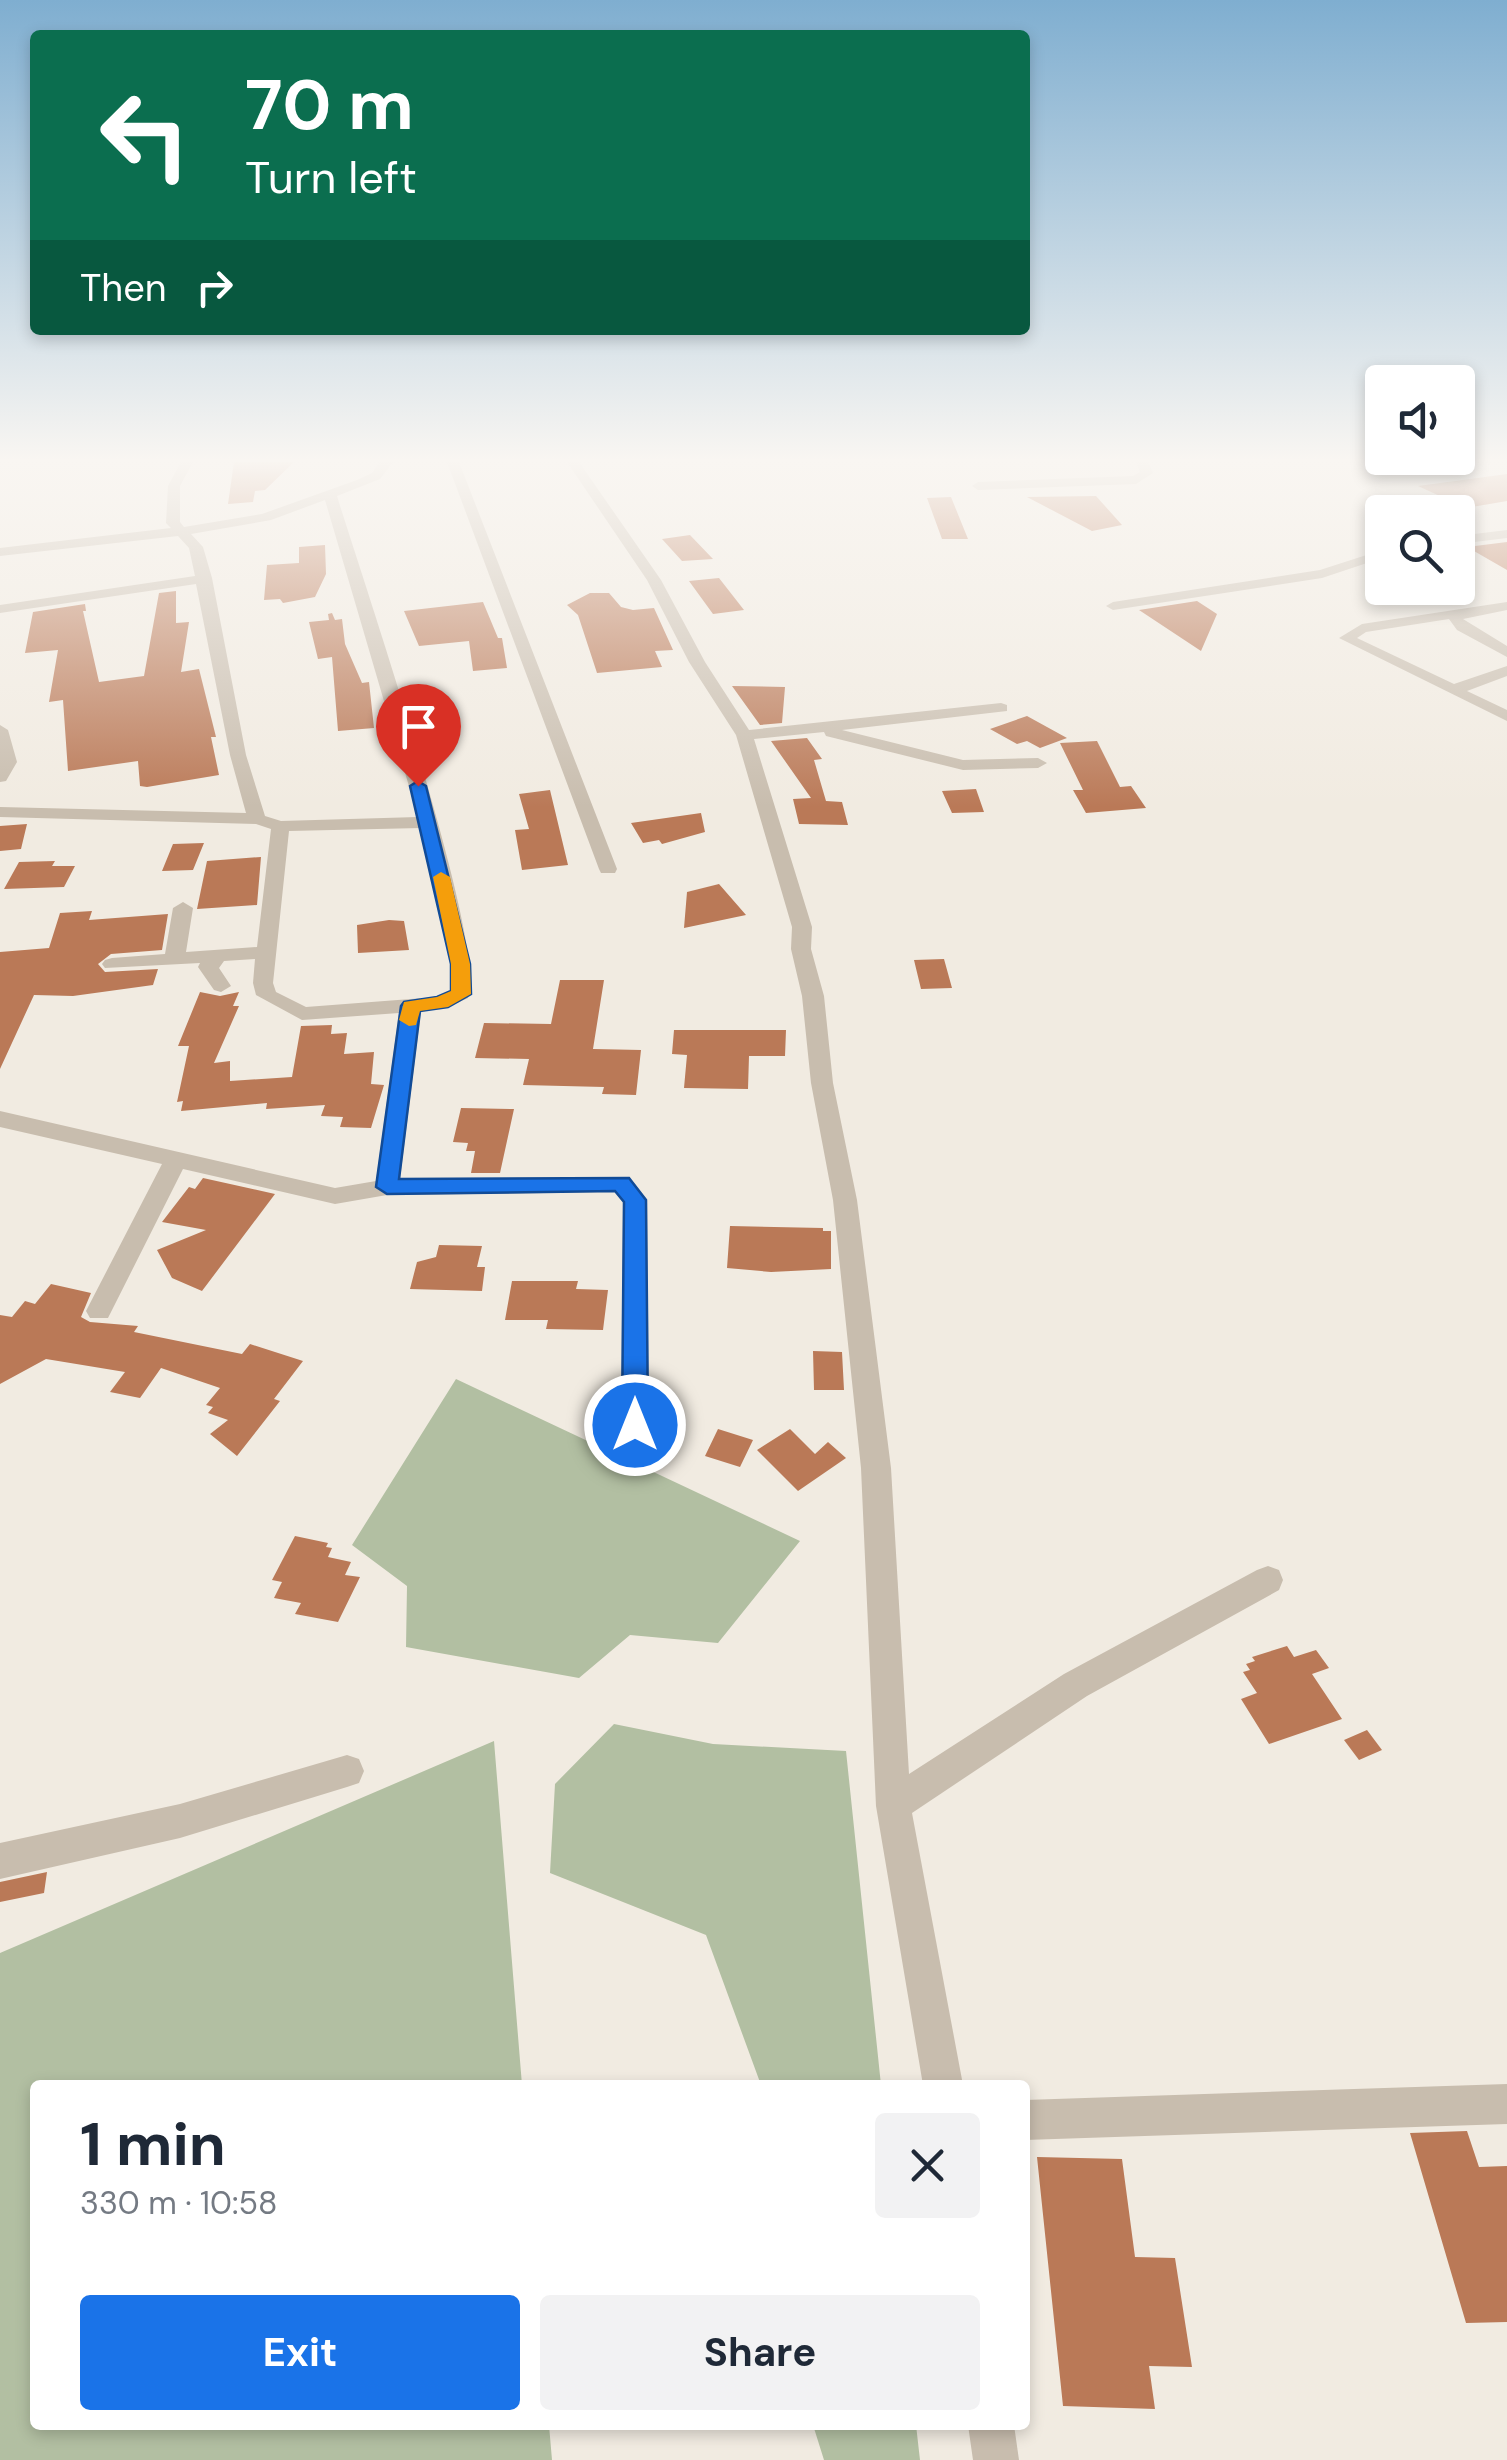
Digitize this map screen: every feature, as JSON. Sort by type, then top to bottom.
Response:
[{"type":"street","points":[[280,826],[263,983],[267,995],[302,1014],[441,1003],[461,994],[461,964],[429,822],[355,577]]},
{"type":"street","points":[[497,577],[608,869]]},
{"type":"street","points":[[652,577],[697,662],[744,735],[802,927],[801,949],[813,996],[822,1084],[844,1200],[876,1468],[893,1806],[942,2080]]},
{"type":"street","points":[[1113,606],[1304,577]]},
{"type":"street","points":[[0,609],[205,578],[232,727],[257,819]]},
{"type":"street","points":[[1507,606],[1362,628],[1346,638],[1507,716]]},
{"type":"street","points":[[1459,613],[1456,618],[1462,627],[1507,652]]},
{"type":"street","points":[[1453,690],[1507,671]]},
{"type":"street","points":[[744,735],[1002,708]]},
{"type":"street","points":[[813,727],[963,765],[1038,762]]},
{"type":"street","points":[[0,730],[8,762],[0,777]]},
{"type":"street","points":[[0,812],[257,819],[280,826],[429,822]]},
{"type":"street","points":[[175,956],[182,908]]},
{"type":"street","points":[[112,964],[175,956],[266,952]]},
{"type":"street","points":[[219,955],[208,967],[221,986]]},
{"type":"street","points":[[387,1187],[411,1006]]},
{"type":"street","points":[[0,1119],[335,1196],[387,1187],[621,1184],[635,1200],[635,1425]]},
{"type":"street","points":[[99,1311],[175,1162]]},
{"type":"street","points":[[893,1806],[978,1745],[1055,1697],[1232,1604],[1268,1580]]},
{"type":"street","points":[[0,1861],[180,1821],[347,1771]]},
{"type":"street","points":[[1030,2120],[1507,2104]]},
{"type":"street","points":[[992,2430],[996,2460]]},
{"type":"green space","points":[[456,1379],[800,1541],[718,1643],[630,1635],[579,1678],[406,1647],[407,1586],[352,1545]]},
{"type":"green space","points":[[614,1724],[713,1744],[846,1751],[880,2080],[759,2080],[706,1935],[550,1873],[555,1784]]},
{"type":"green space","points":[[494,1741],[522,2080],[30,2080],[30,2430],[549,2430],[552,2460],[0,2460],[0,1953]]},
{"type":"green space","points":[[815,2430],[917,2430],[920,2460],[824,2460]]},
{"type":"building","points":[[266,577],[325,577],[315,597],[283,603],[280,599],[264,600]]},
{"type":"building","points":[[719,578],[744,610],[713,614],[689,581]]},
{"type":"building","points":[[176,591],[176,623],[189,622],[181,672],[199,669],[216,737],[211,737],[219,775],[147,787],[140,786],[138,761],[68,771],[63,700],[49,702],[58,650],[25,653],[33,612],[85,604],[83,611],[99,682],[144,676],[159,593]]},
{"type":"building","points":[[590,593],[609,593],[621,607],[633,610],[654,608],[673,650],[655,651],[662,667],[597,673],[578,615],[567,605]]},
{"type":"building","points":[[1197,601],[1217,614],[1201,651],[1139,610]]},
{"type":"building","points":[[483,602],[498,638],[502,638],[507,668],[473,671],[469,641],[419,646],[404,611]]},
{"type":"building","points":[[332,613],[335,620],[342,619],[345,644],[362,683],[369,682],[374,728],[338,731],[332,657],[318,659],[309,622],[329,620],[328,614]]},
{"type":"building","points":[[732,686],[785,687],[782,723],[760,725]]},
{"type":"building","points":[[1027,716],[1067,738],[1040,748],[1027,741],[1017,744],[990,729]]},
{"type":"building","points":[[807,738],[822,759],[814,760],[826,801],[842,802],[848,825],[799,824],[793,799],[811,798],[771,741]]},
{"type":"building","points":[[1097,741],[1120,787],[1131,786],[1146,808],[1086,813],[1073,790],[1083,790],[1060,743]]},
{"type":"building","points":[[976,789],[984,812],[952,813],[942,791]]},
{"type":"building","points":[[550,790],[568,865],[522,870],[515,830],[529,829],[519,794]]},
{"type":"building","points":[[701,813],[705,832],[662,844],[659,840],[643,843],[631,823]]},
{"type":"building","points":[[27,824],[21,849],[0,851],[0,826]]},
{"type":"building","points":[[204,843],[193,870],[162,871],[173,844]]},
{"type":"building","points":[[261,857],[257,905],[197,909],[207,861]]},
{"type":"building","points":[[55,861],[52,866],[75,866],[64,887],[4,889],[19,862]]},
{"type":"building","points":[[719,884],[746,915],[684,928],[687,892]]},
{"type":"building","points":[[92,911],[89,920],[168,914],[162,950],[111,954],[98,964],[105,972],[158,969],[153,985],[73,996],[34,995],[0,1069],[0,952],[49,948],[60,913]]},
{"type":"building","points":[[404,921],[409,950],[358,953],[357,925]]},
{"type":"building","points":[[944,959],[952,988],[921,989],[914,960]]},
{"type":"building","points":[[560,980],[604,980],[593,1049],[641,1050],[636,1095],[602,1094],[604,1087],[523,1085],[529,1059],[475,1058],[484,1023],[551,1024]]},
{"type":"building","points":[[200,992],[220,996],[239,992],[233,1006],[239,1006],[214,1063],[230,1061],[230,1081],[292,1077],[301,1026],[332,1025],[331,1034],[347,1033],[344,1054],[374,1052],[371,1084],[384,1085],[371,1128],[340,1127],[343,1117],[321,1116],[325,1105],[266,1109],[267,1103],[181,1111],[183,1101],[177,1102],[189,1046],[178,1046]]},
{"type":"building","points":[[674,1030],[786,1030],[785,1056],[749,1056],[748,1089],[684,1088],[687,1055],[672,1054]]},
{"type":"building","points":[[461,1108],[514,1109],[500,1173],[471,1173],[475,1151],[466,1151],[468,1143],[453,1142]]},
{"type":"building","points":[[203,1178],[275,1194],[202,1291],[172,1278],[157,1250],[206,1230],[162,1222],[189,1187],[195,1189]]},
{"type":"building","points":[[730,1226],[831,1231],[831,1269],[771,1272],[727,1268]]},
{"type":"building","points":[[439,1245],[482,1246],[477,1267],[485,1267],[482,1291],[410,1289],[417,1262],[436,1257]]},
{"type":"building","points":[[512,1281],[578,1281],[576,1289],[608,1290],[603,1330],[546,1329],[548,1320],[505,1320]]},
{"type":"building","points":[[51,1284],[91,1293],[81,1317],[90,1322],[138,1326],[134,1332],[242,1354],[250,1344],[303,1361],[274,1399],[280,1401],[237,1456],[210,1434],[228,1420],[208,1413],[213,1407],[206,1405],[220,1388],[161,1368],[140,1398],[110,1392],[125,1372],[46,1359],[0,1384],[0,1315],[12,1317],[25,1301],[35,1304]]},
{"type":"building","points":[[813,1351],[842,1352],[844,1390],[814,1390]]},
{"type":"building","points":[[718,1429],[753,1440],[740,1467],[705,1456]]},
{"type":"building","points":[[790,1429],[815,1454],[828,1442],[846,1458],[798,1491],[757,1450]]},
{"type":"building","points":[[295,1536],[328,1543],[326,1547],[332,1548],[328,1557],[351,1562],[345,1575],[360,1577],[338,1622],[295,1614],[301,1603],[274,1598],[282,1582],[272,1580]]},
{"type":"building","points":[[1287,1646],[1294,1657],[1316,1650],[1329,1668],[1312,1674],[1342,1719],[1269,1744],[1241,1699],[1257,1693],[1243,1672],[1250,1670],[1246,1664],[1255,1661],[1252,1657]]},
{"type":"building","points":[[1367,1730],[1382,1750],[1359,1760],[1344,1740]]},
{"type":"building","points":[[47,1872],[44,1893],[0,1902],[0,1882]]},
{"type":"building","points":[[1467,2131],[1479,2167],[1507,2166],[1507,2322],[1466,2323],[1410,2133]]},
{"type":"building","points":[[1037,2157],[1122,2159],[1135,2257],[1175,2258],[1192,2367],[1149,2366],[1155,2409],[1063,2406]]},
{"type":"slow traffic","points":[[409,1020],[411,1006],[441,1003],[461,994],[461,964],[441,877]]},
{"type":"route","points":[[418,786],[461,964],[461,994],[441,1003],[411,1006],[387,1187],[621,1184],[635,1200],[635,1425]]}]
